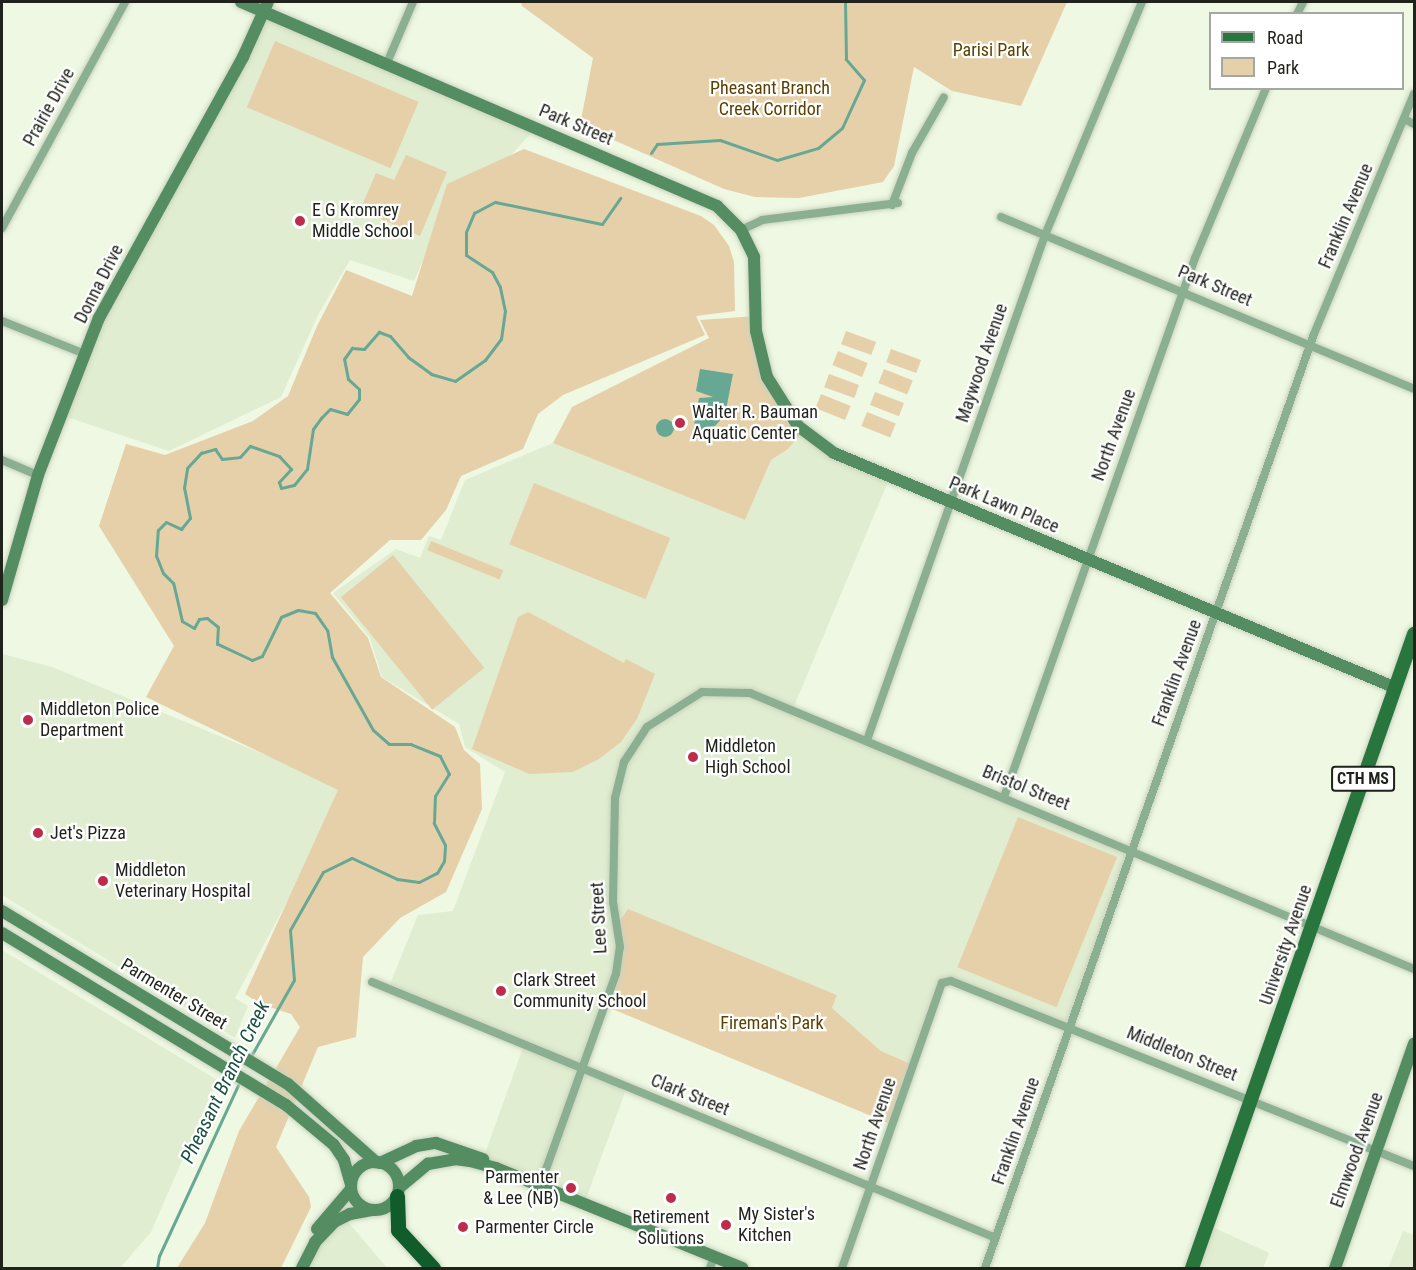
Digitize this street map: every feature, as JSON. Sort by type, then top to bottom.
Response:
[{"type":"highway","points":[[398,1192],[398,1230],[433,1269]]},
{"type":"main road","name":"University Avenue","points":[[1192,1269],[1414,634]]},
{"type":"street","name":"Prairie Drive","points":[[2,228],[125,2]]},
{"type":"street","name":"Park Street","points":[[241,2],[266,6],[387,63],[706,200],[725,212],[741,230]]},
{"type":"street","points":[[387,63],[413,2]]},
{"type":"street","name":"Maywood Avenue","points":[[867,740],[1045,235],[1142,2]]},
{"type":"street","name":"Donna Drive","points":[[2,595],[38,475],[99,318],[243,57],[266,6]]},
{"type":"street","name":"North Avenue","points":[[1004,797],[1182,292],[1265,90]]},
{"type":"street","name":"Franklin Avenue","points":[[985,1269],[1310,345],[1414,94]]},
{"type":"street","points":[[741,230],[762,220],[895,204],[912,153],[944,97]]},
{"type":"street","points":[[1404,119],[1414,123]]},
{"type":"street","name":"Park Street","points":[[1001,217],[1414,389]]},
{"type":"street","name":"Park Lawn Place","points":[[741,230],[756,268],[756,330],[761,361],[789,415],[834,453],[1396,688]]},
{"type":"street","points":[[2,321],[85,354]]},
{"type":"street","points":[[2,460],[38,475]]},
{"type":"street","name":"Bristol Street","points":[[632,745],[646,726],[702,692],[750,693],[1414,969]]},
{"type":"street","name":"Lee Street","points":[[540,1186],[612,986],[620,947],[613,902],[615,798],[632,745]]},
{"type":"street","name":"Parmenter Street","points":[[2,911],[264,1070],[310,1102],[378,1162]]},
{"type":"street","name":"Parmenter Street","points":[[2,933],[286,1105],[334,1145],[344,1160],[351,1187]]},
{"type":"street","name":"Middleton Street","points":[[940,990],[942,983],[951,981],[1070,1026],[1414,1166]]},
{"type":"street","name":"Clark Street","points":[[372,982],[996,1238]]},
{"type":"street","name":"North Avenue","points":[[842,1269],[940,990]]},
{"type":"street","name":"Elmwood Avenue","points":[[1335,1269],[1414,1044]]},
{"type":"street","points":[[296,1269],[320,1226],[351,1187],[356,1171],[416,1146],[436,1143],[462,1149],[496,1168],[712,1263],[742,1269]]},
{"type":"street","points":[[302,1269],[325,1230],[344,1216],[387,1207],[417,1171],[441,1160],[470,1161],[496,1168]]},
{"type":"street","points":[[378,1162],[396,1175],[398,1192]]},
{"type":"street","points":[[351,1187],[356,1201],[373,1210]]},
{"type":"shaded area","name":"E G Kromrey Middle School","points":[[264,11],[536,128],[432,240],[414,281],[350,260],[318,315],[281,397],[169,451],[61,415],[85,354]]},
{"type":"shaded area","name":"Middleton High School","points":[[804,431],[890,477],[792,711],[1131,850],[1070,1026],[951,981],[942,983],[913,1065],[881,1051],[832,1008],[837,995],[767,967],[620,947],[583,1068],[627,1087],[584,1204],[483,1159],[524,1045],[388,989],[418,915],[453,911],[505,772],[465,747],[459,724],[382,677],[370,638],[333,593],[396,549],[420,558],[429,536],[441,540],[465,480],[553,443],[745,520],[771,460],[788,449]]},
{"type":"shaded area","points":[[2,654],[52,667],[348,789],[235,998],[248,1006],[235,1038],[2,895]]},
{"type":"shaded area","points":[[2,950],[217,1080],[151,1232],[120,1268],[2,1268]]},
{"type":"shaded area","points":[[343,1216],[387,1268],[302,1268]]},
{"type":"shaded area","points":[[1208,1225],[1269,1253],[1263,1268],[1192,1268]]},
{"type":"shaded area","points":[[1403,1231],[1414,1235],[1414,1268],[1388,1268]]},
{"type":"green space","name":"Pheasant Branch Creek Corridor","points":[[521,2],[1067,2],[1021,106],[952,91],[914,67],[894,166],[883,182],[799,198],[755,197],[724,189],[580,125],[593,58],[522,6]]},
{"type":"green space","points":[[275,41],[419,102],[390,168],[247,107]]},
{"type":"green space","points":[[524,149],[701,216],[714,225],[729,246],[734,262],[735,311],[696,316],[705,335],[563,395],[538,414],[523,449],[461,476],[446,510],[421,540],[390,540],[330,593],[368,638],[381,677],[455,727],[464,750],[480,764],[482,809],[446,892],[400,918],[363,957],[356,1037],[318,1047],[276,1147],[309,1197],[311,1207],[281,1268],[177,1268],[205,1223],[239,1131],[300,1027],[291,1014],[260,1004],[245,994],[338,790],[146,697],[174,646],[99,526],[126,444],[165,455],[253,421],[288,396],[317,326],[346,270],[412,296],[447,184]]},
{"type":"green space","points":[[406,155],[447,172],[420,236],[360,210],[376,173],[394,180]]},
{"type":"green space","name":"Walter R. Bauman Aquatic Center","points":[[756,316],[761,361],[804,431],[788,449],[771,460],[745,520],[553,443],[572,407],[709,338],[700,320]]},
{"type":"green space","points":[[846,331],[876,342],[871,355],[841,344]]},
{"type":"green space","points":[[891,349],[921,360],[916,373],[886,362]]},
{"type":"green space","points":[[838,351],[868,363],[862,377],[832,365]]},
{"type":"green space","points":[[884,369],[913,381],[907,395],[878,383]]},
{"type":"green space","points":[[829,374],[859,385],[854,398],[824,387]]},
{"type":"green space","points":[[875,392],[904,403],[899,416],[870,405]]},
{"type":"green space","points":[[821,394],[851,406],[845,420],[815,408]]},
{"type":"green space","points":[[867,412],[896,424],[890,438],[861,426]]},
{"type":"green space","points":[[534,483],[670,538],[646,599],[509,544]]},
{"type":"green space","points":[[431,541],[503,570],[500,579],[427,550]]},
{"type":"green space","points":[[393,555],[484,668],[432,710],[341,597]]},
{"type":"green space","points":[[528,612],[624,663],[626,659],[655,674],[637,719],[621,742],[599,759],[573,772],[529,774],[472,749],[518,617]]},
{"type":"green space","points":[[1018,817],[1117,857],[1057,1007],[957,967]]},
{"type":"green space","name":"Fireman's Park","points":[[628,909],[837,995],[832,1008],[881,1051],[913,1065],[893,1125],[605,1006],[616,974],[619,922]]},
{"type":"water","points":[[700,369],[733,374],[725,415],[715,426],[693,431],[699,398],[713,397],[696,391]]},
{"type":"water","points":[[665,419],[673,424],[674,428],[669,436],[665,437],[657,432],[656,428],[661,420]]},
{"type":"waterway","name":"Pheasant Branch Creek","points":[[651,153],[657,144],[720,140],[777,160],[818,148],[842,128],[864,80],[846,59],[845,2]]},
{"type":"waterway","name":"Pheasant Branch Creek","points":[[251,1056],[294,980],[290,930],[323,872],[352,858],[397,879],[419,882],[437,873],[444,861],[445,845],[434,823],[435,796],[449,774],[440,756],[411,744],[389,744],[373,730],[332,657],[327,630],[315,613],[298,610],[281,617],[262,656],[252,660],[217,644],[218,627],[207,618],[199,619],[194,628],[182,621],[173,583],[163,573],[156,556],[158,530],[166,522],[181,529],[190,518],[184,488],[187,468],[201,453],[215,449],[222,459],[240,457],[250,446],[279,456],[291,469],[279,482],[281,488],[294,485],[307,469],[313,429],[321,418],[330,409],[347,414],[359,399],[359,389],[348,379],[344,359],[352,348],[364,349],[379,332],[390,336],[408,357],[431,374],[455,381],[485,360],[501,339],[505,311],[500,287],[492,272],[466,255],[466,232],[474,213],[495,202],[602,224],[620,198]]},
{"type":"waterway","name":"Pheasant Branch Creek","points":[[157,1268],[159,1256],[240,1081]]},
{"type":"place","name":"E G Kromrey Middle School","points":[[300,221]]},
{"type":"place","name":"Walter R. Bauman Aquatic Center","points":[[680,423]]},
{"type":"place","name":"Middleton Police Department","points":[[28,720]]},
{"type":"place","name":"Middleton High School","points":[[693,757]]},
{"type":"place","name":"Jet's Pizza","points":[[38,833]]},
{"type":"place","name":"Middleton Veterinary Hospital","points":[[103,881]]},
{"type":"place","name":"Clark Street Community School","points":[[501,991]]},
{"type":"place","name":"Parmenter & Lee (NB)","points":[[571,1188]]},
{"type":"place","name":"Retirement Solutions","points":[[671,1198]]},
{"type":"place","name":"My Sister's Kitchen","points":[[726,1225]]},
{"type":"place","name":"Parmenter Circle","points":[[463,1227]]},
{"type":"park label","name":"Parisi Park","points":[[991,50]]}]
